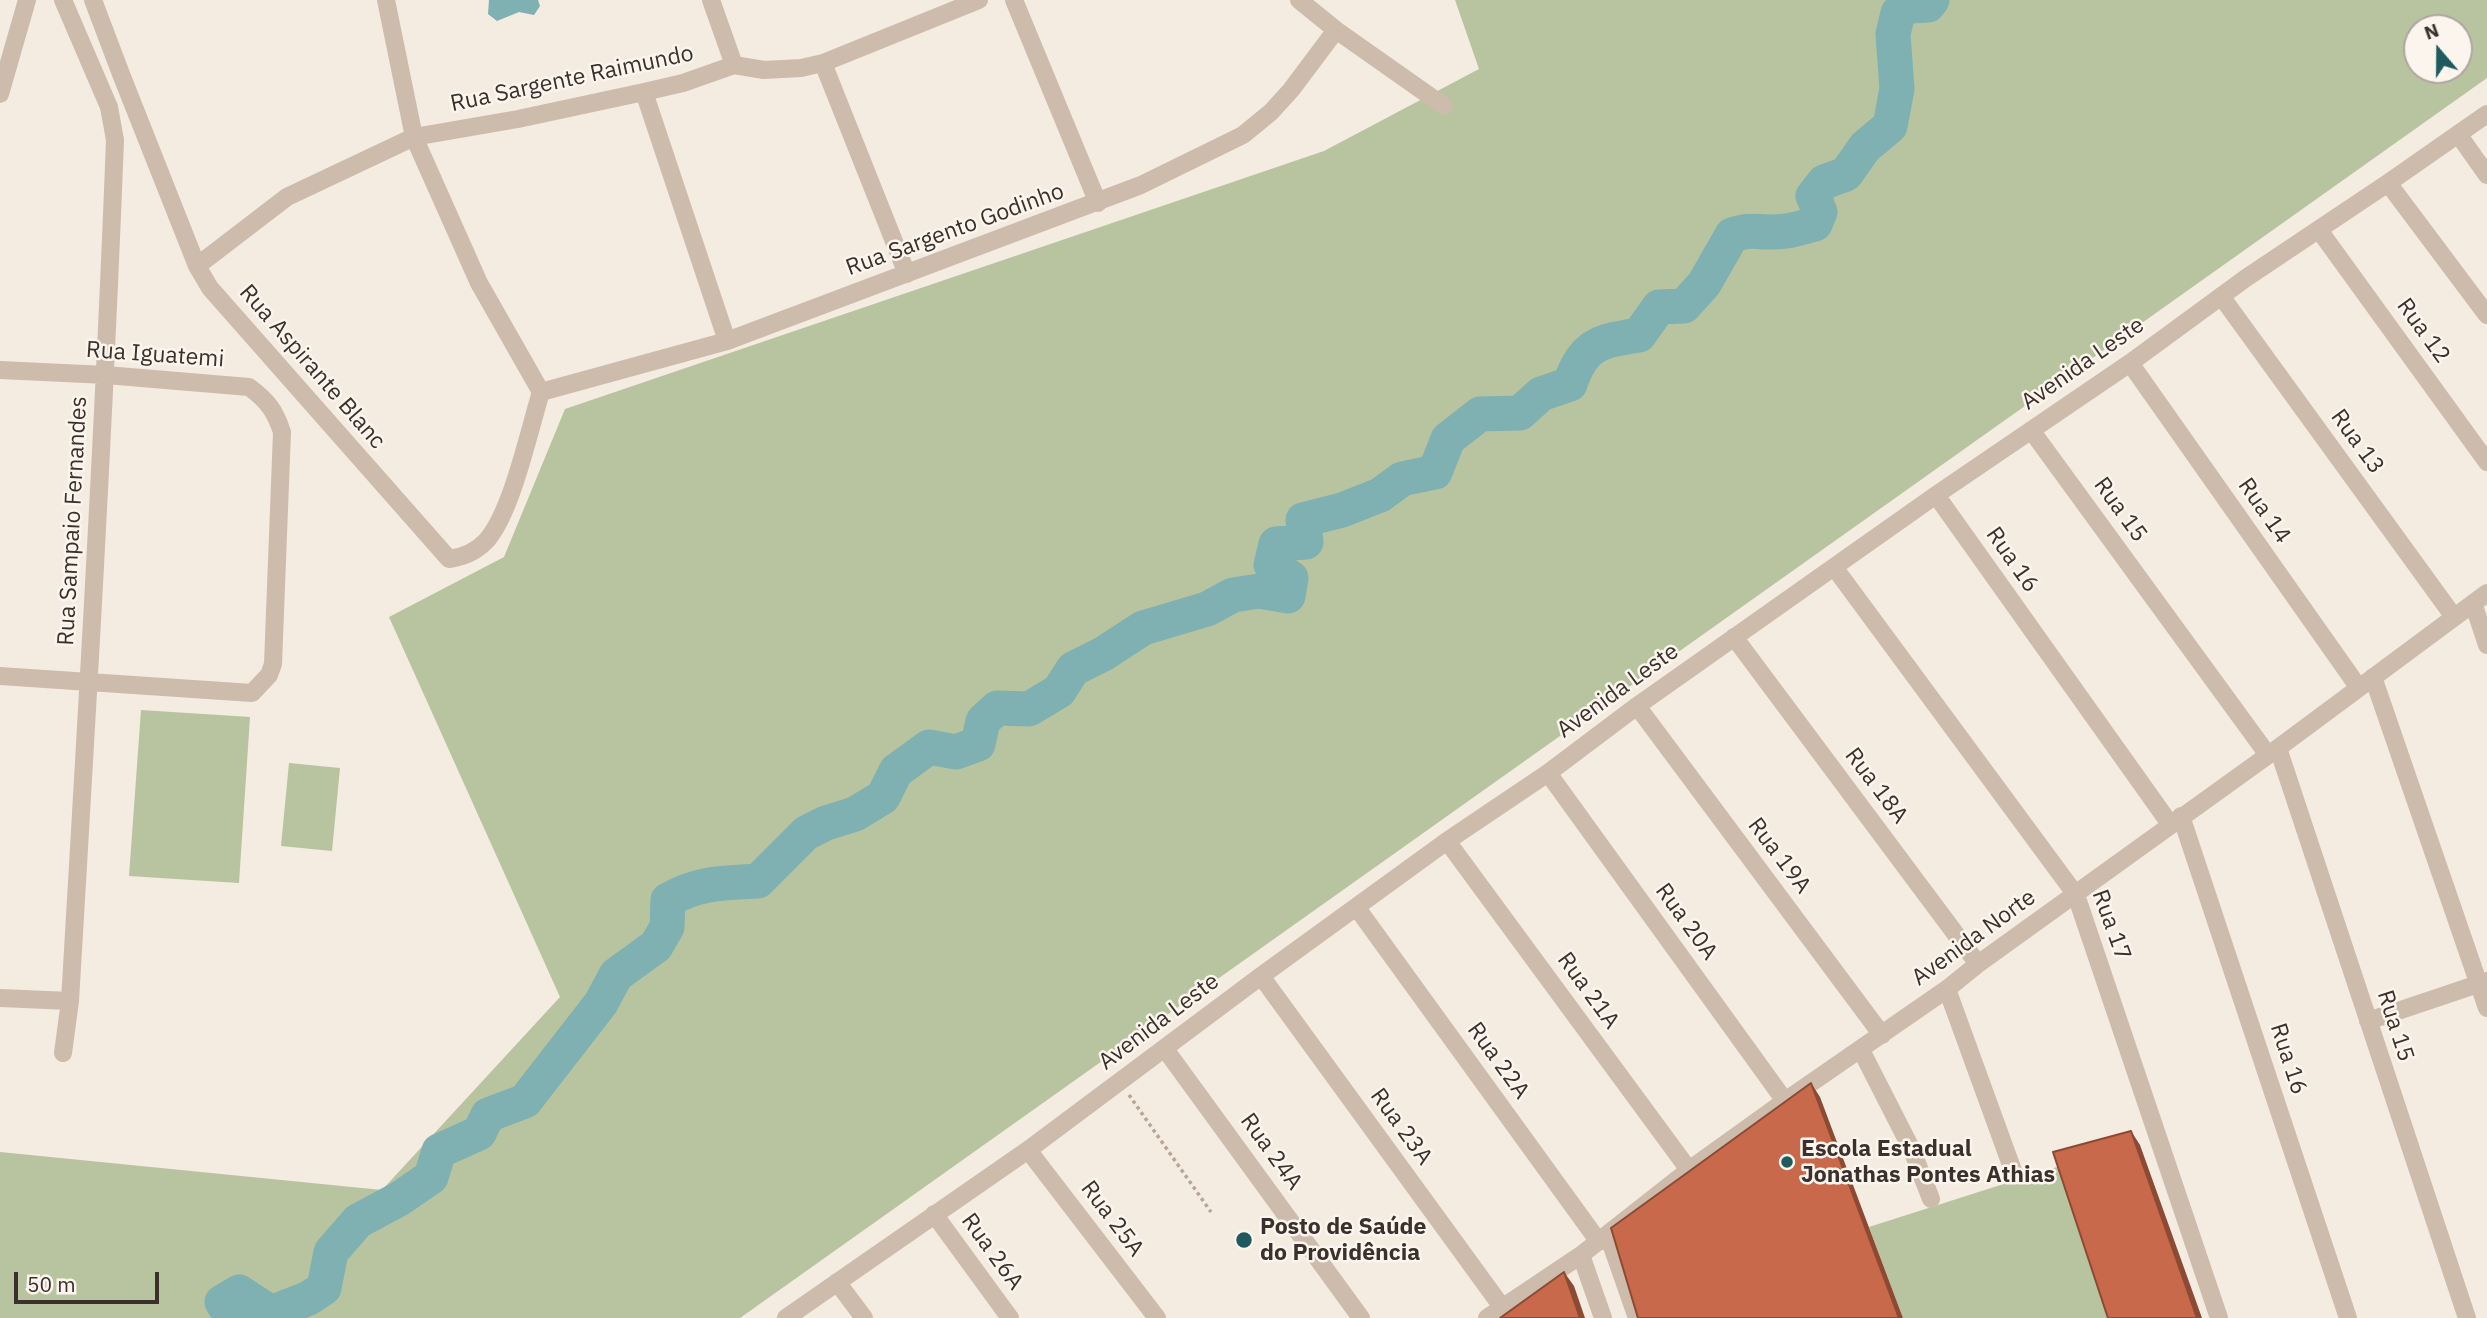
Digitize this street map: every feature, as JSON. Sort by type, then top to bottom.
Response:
[{"type":"street","points":[[0,94],[27,0]]},
{"type":"street","name":"Rua Sampaio Fernandes","points":[[63,0],[108,107],[114,140],[106,375],[89,682],[71,1001],[63,1053]]},
{"type":"street","name":"Rua Aspirante Blanc","points":[[93,0],[197,266],[224,306],[449,559],[474,551],[487,541],[497,526],[506,508],[541,392]]},
{"type":"street","points":[[386,0],[414,137],[479,283],[541,392]]},
{"type":"street","points":[[711,0],[734,65]]},
{"type":"street","name":"Rua Sargente Raimundo","points":[[197,266],[287,197],[414,137],[518,119],[644,92],[683,83],[734,65],[764,70],[801,68],[823,63],[979,0]]},
{"type":"street","points":[[1014,0],[1098,203]]},
{"type":"street","points":[[1299,0],[1336,30],[1444,106]]},
{"type":"street","name":"Rua Sargento Godinho","points":[[541,392],[727,341],[1141,186],[1242,135],[1271,112],[1336,30]]},
{"type":"street","points":[[823,63],[907,274]]},
{"type":"street","points":[[644,92],[727,341]]},
{"type":"street","name":"Avenida Leste","points":[[786,1318],[1028,1150],[1261,976],[1447,841],[1548,773],[1734,637],[2130,363],[2221,296],[2487,114]]},
{"type":"street","points":[[2458,134],[2487,174]]},
{"type":"street","points":[[2388,183],[2487,315]]},
{"type":"street","name":"Rua 12","points":[[2319,230],[2487,462]]},
{"type":"street","name":"Rua 13","points":[[2221,296],[2454,617]]},
{"type":"street","name":"Rua 14","points":[[2130,363],[2366,682],[2483,982],[2487,1008]]},
{"type":"street","name":"Rua Iguatemi","points":[[0,370],[106,375],[249,387],[262,397],[276,414],[282,432],[273,664],[261,685],[252,693],[89,682]]},
{"type":"street","name":"Rua 15","points":[[2031,430],[2273,751],[2468,1318]]},
{"type":"street","name":"Rua 16","points":[[1936,495],[2175,820],[2348,1318]]},
{"type":"street","name":"Rua 17","points":[[1834,567],[2076,895],[2219,1318]]},
{"type":"street","points":[[2480,598],[2487,645]]},
{"type":"street","name":"Avenida Norte","points":[[1487,1318],[1581,1255],[1689,1170],[1947,989],[2480,598]]},
{"type":"street","name":"Rua 18A","points":[[1734,637],[1978,964]]},
{"type":"street","points":[[0,676],[89,682]]},
{"type":"street","name":"Rua 19A","points":[[1637,706],[1882,1035]]},
{"type":"street","name":"Rua 20A","points":[[1548,773],[1785,1101]]},
{"type":"street","name":"Rua 21A","points":[[1447,841],[1689,1170]]},
{"type":"street","name":"Rua 22A","points":[[1357,908],[1603,1238],[1637,1318]]},
{"type":"street","name":"Rua 23A","points":[[1261,976],[1502,1307]]},
{"type":"street","points":[[2368,1021],[2483,982]]},
{"type":"street","points":[[1947,989],[2015,1176]]},
{"type":"street","points":[[0,998],[71,1001]]},
{"type":"street","name":"Rua 24A","points":[[1165,1049],[1361,1318]]},
{"type":"street","points":[[1861,1050],[1912,1150],[1931,1199]]},
{"type":"street","name":"Rua 25A","points":[[1028,1150],[1157,1318]]},
{"type":"street","name":"Rua 26A","points":[[934,1214],[1010,1318]]},
{"type":"street","points":[[1581,1255],[1603,1318]]},
{"type":"street","points":[[837,1282],[864,1318]]},
{"type":"path","points":[[1120,1082],[1211,1212]]},
{"type":"green space","points":[[1455,0],[2487,0],[2487,78],[740,1318],[0,1318],[0,1152],[382,1190],[560,997],[389,617],[504,557],[565,409],[1324,151],[1479,69]]},
{"type":"green space","points":[[141,710],[250,717],[239,883],[129,876]]},
{"type":"green space","points":[[289,763],[340,768],[332,851],[281,846]]},
{"type":"green space","points":[[2063,1165],[2113,1318],[1903,1318],[1869,1227]]},
{"type":"water","points":[[489,0],[538,0],[540,6],[534,15],[519,12],[497,21],[488,14]]},
{"type":"building","name":"Escola Estadual Jonathas Pontes Athias","points":[[1811,1083],[1899,1318],[1638,1318],[1611,1228]]},
{"type":"building","points":[[2131,1131],[2197,1318],[2108,1318],[2053,1152]]},
{"type":"building","points":[[1564,1272],[1580,1318],[1500,1318]]},
{"type":"waterway","points":[[232,1318],[222,1302],[239,1292],[271,1313],[309,1298],[324,1288],[331,1252],[358,1221],[399,1199],[431,1177],[439,1151],[479,1133],[488,1115],[525,1101],[601,1003],[616,975],[656,946],[667,927],[668,900],[701,887],[758,881],[806,833],[855,814],[883,797],[896,771],[929,747],[956,752],[978,744],[983,721],[997,708],[1029,709],[1059,691],[1073,669],[1103,654],[1143,628],[1207,609],[1233,595],[1259,591],[1288,596],[1291,578],[1271,565],[1276,544],[1306,542],[1303,520],[1342,510],[1380,495],[1402,479],[1435,472],[1448,439],[1480,414],[1520,413],[1541,394],[1570,384],[1581,360],[1595,347],[1639,335],[1659,307],[1684,306],[1704,284],[1732,235],[1748,231],[1782,232],[1815,224],[1820,212],[1813,196],[1824,182],[1846,174],[1865,147],[1890,126],[1897,89],[1893,34],[1898,13],[1910,6],[1928,5],[1932,0]]},
{"type":"place","name":"Escola Estadual Jonathas Pontes Athias","points":[[1787,1162]]},
{"type":"place","name":"Posto de Saúde do Providência","points":[[1244,1240]]}]
